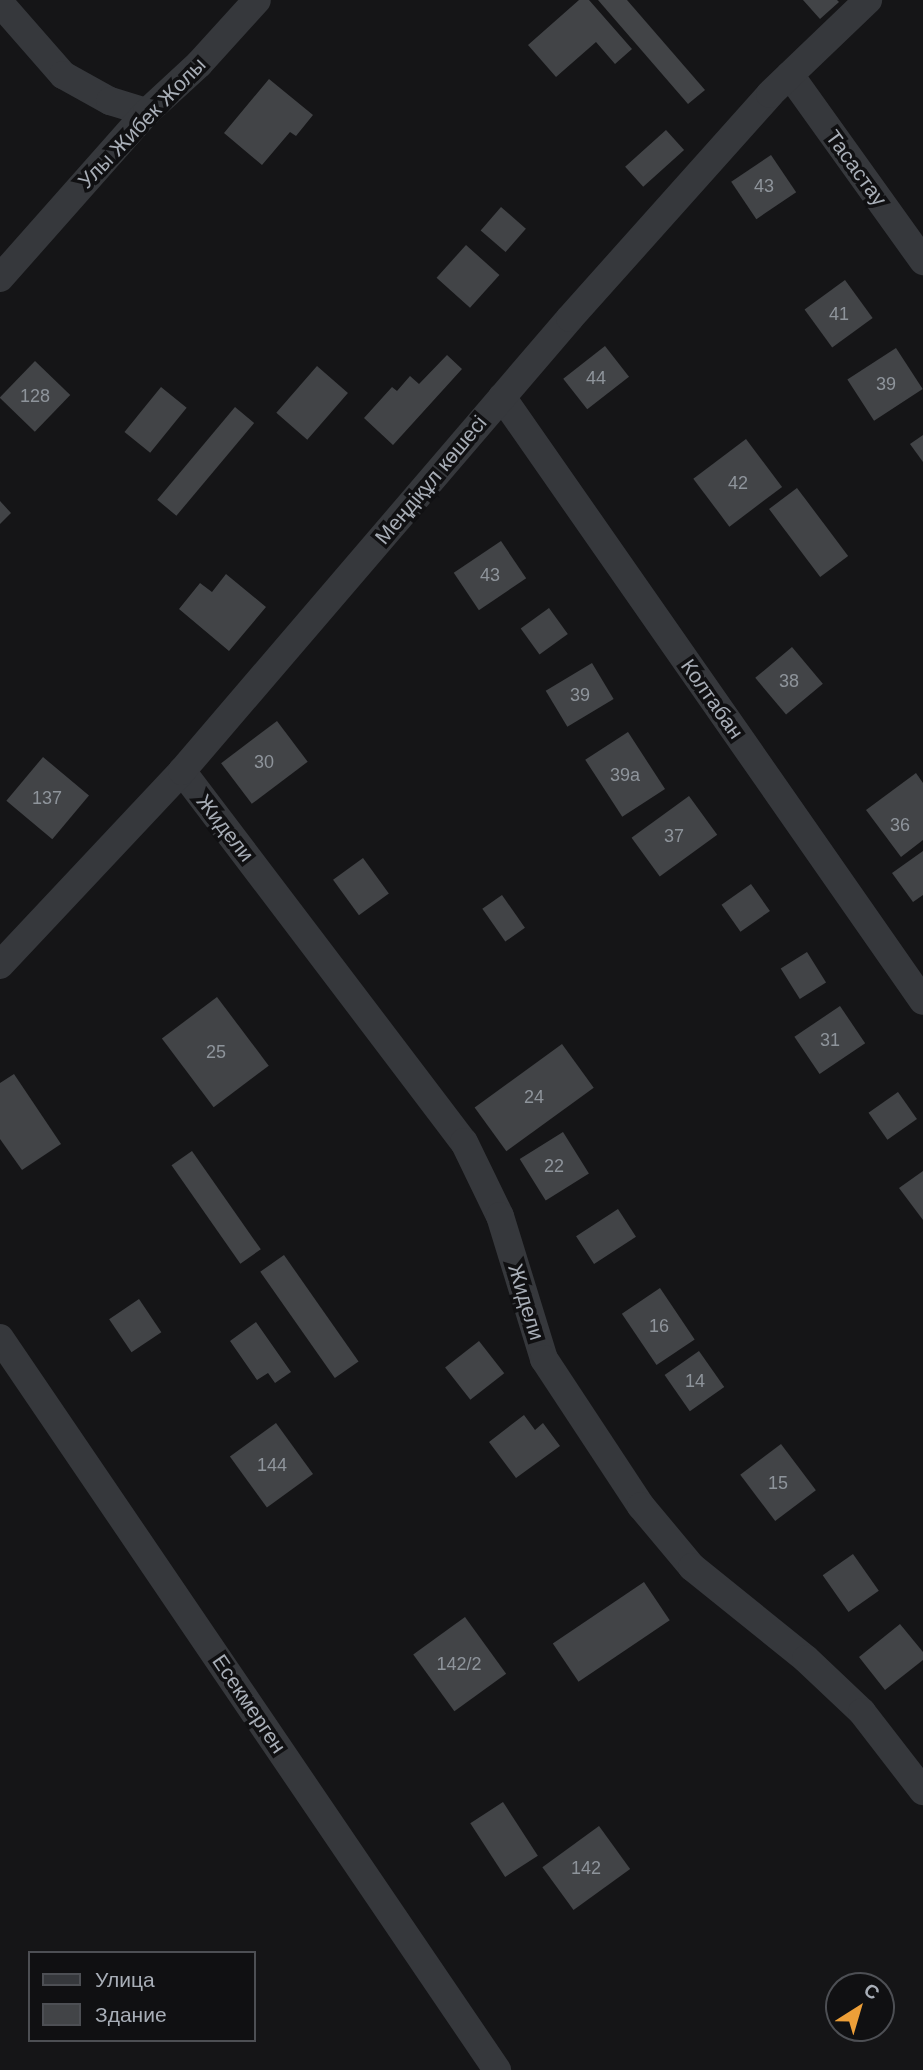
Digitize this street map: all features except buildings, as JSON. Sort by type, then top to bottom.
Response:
[{"type":"street","name":"Улы Жибек Жолы","points":[[0,278],[147,112],[199,64],[257,0]]},
{"type":"street","name":"Меңдіқұл көшесі","points":[[0,965],[182,771],[579,307],[790,75],[868,0]]},
{"type":"street","points":[[0,3],[63,75],[110,101],[147,112]]},
{"type":"street","name":"Тасастау","points":[[790,75],[923,261]]},
{"type":"street","name":"Колтабан","points":[[502,397],[923,1001]]},
{"type":"street","name":"Жидели","points":[[182,771],[464,1142],[500,1216],[544,1359],[641,1506],[692,1567],[806,1659],[862,1713],[923,1791]]},
{"type":"street","name":"Eсекмерген","points":[[0,1338],[497,2070]]}]
